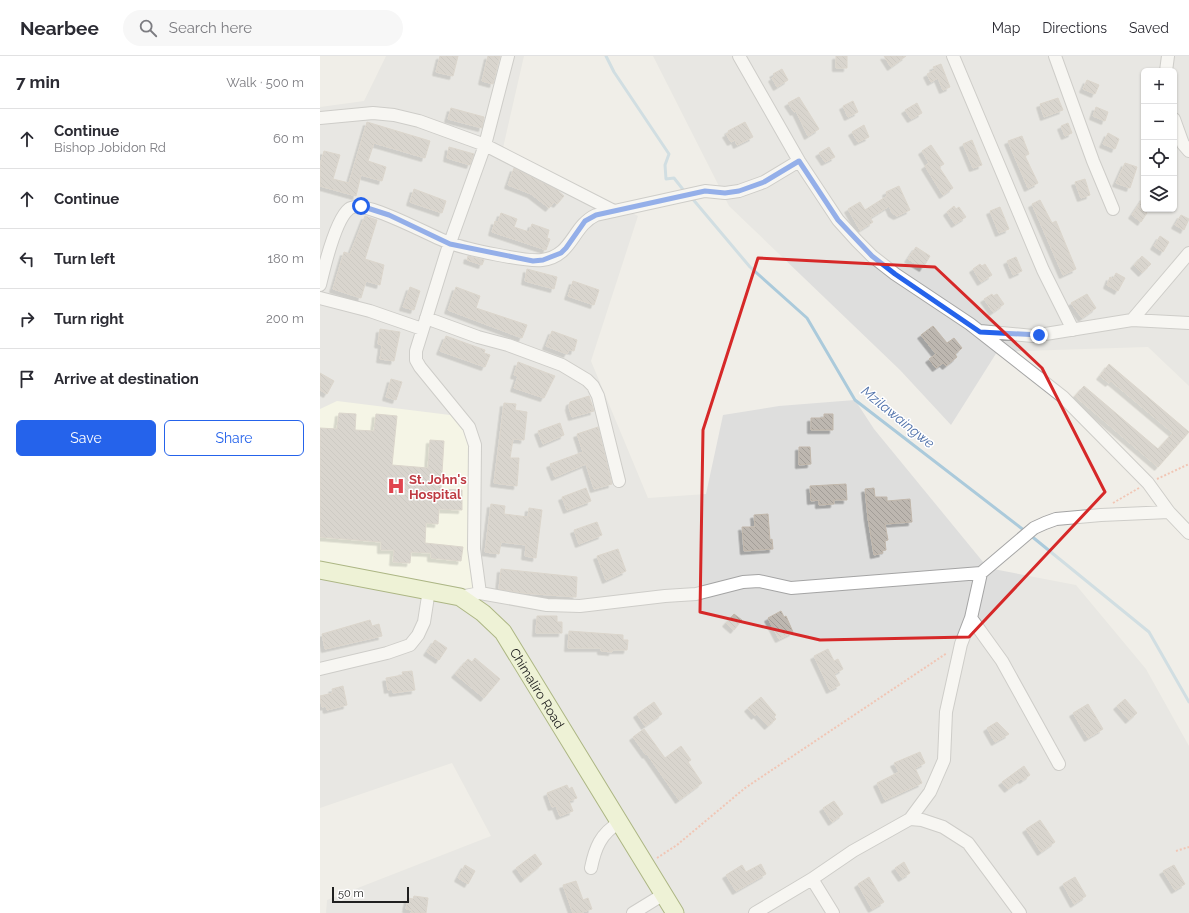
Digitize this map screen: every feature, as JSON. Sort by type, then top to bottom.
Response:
[{"type":"street","points":[[480,593],[474,549],[475,445],[469,427],[423,373],[416,360],[418,344],[424,324],[485,145],[508,56]]},
{"type":"street","points":[[739,56],[799,161],[838,220],[872,256],[980,332],[1063,397],[1148,483],[1169,512],[1189,533]]},
{"type":"street","points":[[953,56],[1043,270],[1073,330]]},
{"type":"street","points":[[1055,56],[1093,161],[1113,209]]},
{"type":"street","points":[[1166,68],[1168,56]]},
{"type":"street","points":[[320,118],[358,114],[394,115],[419,121],[485,145],[614,211]]},
{"type":"street","points":[[1177,127],[1183,144],[1189,151]]},
{"type":"street","points":[[320,285],[327,256],[343,216],[349,208],[361,206],[389,215],[450,244],[524,260],[543,260],[561,253],[590,217],[705,191],[725,193],[739,191],[764,182],[799,161]]},
{"type":"street","points":[[1132,320],[1189,253]]},
{"type":"street","points":[[320,298],[508,345],[562,365],[587,380],[593,386],[598,396],[619,481]]},
{"type":"street","points":[[980,332],[1033,336],[1132,320],[1189,323]]},
{"type":"street","points":[[460,597],[480,593],[547,605],[580,606],[665,596],[696,594],[744,582],[759,581],[791,588],[981,573],[1034,528],[1056,519],[1101,515],[1169,512]]},
{"type":"street","name":"Chimaliro Road","points":[[320,570],[460,597],[483,613],[504,632],[675,913]]},
{"type":"street","points":[[755,913],[812,879],[853,852],[910,819],[930,792],[944,760],[946,712],[961,644],[971,618],[981,573]]},
{"type":"street","points":[[320,669],[387,653],[410,645],[418,635],[424,622],[429,590]]},
{"type":"street","points":[[971,618],[1002,661],[1059,764]]},
{"type":"street","points":[[910,819],[922,820],[943,827],[968,843],[1020,913]]},
{"type":"street","points":[[591,868],[601,837],[608,829],[619,823]]},
{"type":"street","points":[[812,879],[833,913]]},
{"type":"street","points":[[633,913],[664,894]]},
{"type":"path","points":[[646,866],[677,845],[746,788],[961,644]]},
{"type":"path","points":[[1176,851],[1189,847]]},
{"type":"highlighted area","points":[[758,258],[935,267],[1042,368],[1105,492],[969,637],[820,640],[700,612],[703,430]]},
{"type":"shaded area","points":[[386,56],[524,56],[503,148],[638,216],[591,361],[648,498],[706,494],[723,415],[779,406],[855,400],[874,429],[988,568],[1076,585],[1146,669],[1189,746],[1189,913],[326,913],[327,900],[491,836],[452,763],[320,808],[320,107],[364,101]]},
{"type":"shaded area","points":[[653,56],[1189,56],[1189,386],[1148,347],[997,352],[951,425],[900,370],[729,206]]},
{"type":"shaded area","name":"St. John's Hospital","points":[[337,401],[458,416],[475,448],[474,590],[320,561],[320,409]]},
{"type":"building","points":[[440,56],[458,56],[453,76],[436,72]]},
{"type":"building","points":[[488,56],[500,56],[493,84],[482,81]]},
{"type":"building","points":[[836,56],[847,56],[847,68],[836,68]]},
{"type":"building","points":[[884,56],[906,56],[891,67]]},
{"type":"building","points":[[941,64],[950,87],[943,90],[938,78],[931,82],[927,74],[935,70],[933,67]]},
{"type":"building","points":[[782,69],[788,80],[777,87],[772,78],[775,76],[773,74]]},
{"type":"building","points":[[1087,80],[1099,85],[1095,94],[1083,89]]},
{"type":"building","points":[[799,97],[819,129],[808,136],[796,111],[794,112],[788,103]]},
{"type":"building","points":[[1058,98],[1063,110],[1044,117],[1040,104]]},
{"type":"building","points":[[853,101],[858,112],[848,117],[843,106]]},
{"type":"building","points":[[917,103],[922,113],[911,119],[905,110]]},
{"type":"building","points":[[1096,107],[1108,112],[1105,121],[1093,116]]},
{"type":"building","points":[[451,108],[484,117],[482,128],[448,119]]},
{"type":"building","points":[[367,122],[430,141],[425,158],[374,143],[368,161],[386,167],[382,181],[361,175],[356,196],[320,186],[320,165],[324,151],[340,155],[333,179],[349,183]]},
{"type":"building","points":[[745,122],[753,137],[737,145],[735,140],[731,142],[726,134],[729,133],[728,131]]},
{"type":"building","points":[[1068,123],[1072,133],[1065,136],[1061,126]]},
{"type":"building","points":[[864,125],[869,137],[858,142],[852,132]]},
{"type":"building","points":[[1108,133],[1119,139],[1115,149],[1103,144]]},
{"type":"building","points":[[1022,136],[1029,154],[1025,156],[1038,183],[1028,188],[1008,141]]},
{"type":"building","points":[[972,140],[982,165],[973,168],[963,144]]},
{"type":"building","points":[[931,145],[944,164],[939,167],[953,188],[943,195],[925,166],[929,163],[922,151]]},
{"type":"building","points":[[449,147],[474,154],[470,165],[447,158]]},
{"type":"building","points":[[829,147],[835,157],[825,162],[819,153]]},
{"type":"building","points":[[1125,163],[1137,167],[1130,188],[1116,183]]},
{"type":"building","points":[[514,168],[557,190],[564,196],[557,204],[554,202],[549,208],[531,194],[508,185]]},
{"type":"building","points":[[1085,179],[1090,195],[1081,198],[1075,182]]},
{"type":"building","points":[[899,186],[910,210],[897,216],[892,213],[889,206],[870,218],[873,222],[860,230],[848,209],[860,202],[865,210],[887,196],[886,192]]},
{"type":"building","points":[[414,189],[446,201],[442,213],[410,202]]},
{"type":"building","points":[[1040,200],[1052,223],[1056,221],[1076,269],[1063,275],[1032,204]]},
{"type":"building","points":[[1141,202],[1141,212],[1147,213],[1141,222],[1132,215]]},
{"type":"building","points":[[954,206],[956,209],[959,207],[966,217],[955,224],[947,212]]},
{"type":"building","points":[[1000,207],[1009,229],[999,233],[990,211]]},
{"type":"building","points":[[501,213],[517,219],[514,227],[529,232],[532,224],[549,230],[547,238],[550,239],[546,250],[492,232],[495,221],[498,222]]},
{"type":"building","points":[[1181,215],[1189,219],[1184,230],[1175,225]]},
{"type":"building","points":[[365,216],[377,220],[365,259],[384,265],[380,285],[366,281],[361,298],[333,289],[344,252],[350,254]]},
{"type":"building","points":[[1160,236],[1169,242],[1163,252],[1154,246]]},
{"type":"building","points":[[916,247],[930,256],[923,268],[908,259]]},
{"type":"building","points":[[468,256],[484,260],[482,265],[467,260]]},
{"type":"building","points":[[1142,256],[1151,264],[1142,273],[1134,265]]},
{"type":"building","points":[[1016,257],[1022,271],[1013,275],[1007,261]]},
{"type":"building","points":[[980,264],[982,266],[985,264],[992,275],[981,282],[973,269]]},
{"type":"building","points":[[527,269],[557,277],[554,289],[525,281]]},
{"type":"building","points":[[1116,273],[1125,278],[1118,291],[1107,285],[1110,277],[1113,279]]},
{"type":"building","points":[[573,281],[599,290],[594,305],[568,296]]},
{"type":"building","points":[[410,287],[420,291],[414,310],[403,307]]},
{"type":"building","points":[[456,287],[480,296],[476,308],[527,325],[522,338],[448,310]]},
{"type":"building","points":[[992,294],[993,296],[997,294],[1004,304],[993,312],[984,299]]},
{"type":"building","points":[[1087,294],[1096,308],[1082,318],[1071,303]]},
{"type":"building","points":[[933,326],[947,343],[954,338],[962,348],[955,354],[957,357],[946,366],[943,363],[936,368],[929,359],[936,354],[921,335]]},
{"type":"building","points":[[380,329],[400,332],[394,361],[380,359],[382,345],[378,344]]},
{"type":"building","points":[[552,331],[577,340],[574,351],[569,350],[567,354],[546,346]]},
{"type":"building","points":[[446,336],[485,350],[484,353],[490,355],[485,367],[440,351]]},
{"type":"building","points":[[518,362],[555,376],[544,398],[514,388],[518,376],[514,375]]},
{"type":"building","points":[[1109,364],[1189,432],[1158,467],[1075,396],[1084,386],[1158,449],[1173,433],[1111,381],[1109,383],[1100,376]]},
{"type":"building","points":[[320,373],[334,381],[327,394],[320,390]]},
{"type":"building","points":[[391,379],[402,382],[396,400],[386,397]]},
{"type":"building","points":[[589,396],[594,411],[572,417],[569,407],[570,402]]},
{"type":"building","points":[[504,403],[516,404],[515,410],[527,412],[524,440],[513,439],[510,458],[519,458],[517,486],[494,483]]},
{"type":"building","points":[[339,413],[356,414],[355,430],[374,431],[376,414],[397,416],[392,465],[428,468],[430,440],[444,441],[441,489],[462,490],[462,510],[439,509],[438,524],[426,523],[425,543],[463,547],[461,561],[431,558],[431,553],[411,552],[410,563],[393,562],[394,550],[381,550],[381,542],[320,537],[320,428],[337,429]]},
{"type":"building","points":[[824,414],[833,414],[833,430],[811,430],[811,418],[824,418]]},
{"type":"building","points":[[560,423],[564,435],[543,444],[538,431]]},
{"type":"building","points":[[598,427],[612,484],[594,489],[586,464],[555,477],[550,464],[583,452],[577,434]]},
{"type":"building","points":[[799,447],[810,447],[811,464],[799,465]]},
{"type":"building","points":[[846,484],[847,500],[834,500],[834,504],[819,505],[819,500],[811,501],[810,486]]},
{"type":"building","points":[[586,488],[591,501],[567,510],[562,497]]},
{"type":"building","points":[[874,488],[875,497],[887,497],[887,501],[910,499],[912,522],[885,524],[888,540],[885,541],[886,550],[882,551],[883,553],[874,555],[865,489]]},
{"type":"building","points":[[491,504],[505,506],[504,514],[528,517],[529,508],[542,510],[536,558],[525,556],[526,545],[501,542],[499,554],[485,552]]},
{"type":"building","points":[[768,514],[770,540],[772,539],[773,549],[744,551],[742,527],[755,527],[754,515]]},
{"type":"building","points":[[597,522],[602,535],[579,544],[574,530]]},
{"type":"building","points":[[618,549],[626,571],[606,580],[597,556]]},
{"type":"building","points":[[501,569],[577,577],[576,597],[523,593],[499,589]]},
{"type":"building","points":[[781,611],[784,617],[786,616],[793,632],[779,639],[768,618]]},
{"type":"building","points":[[734,614],[742,620],[734,630],[726,623]]},
{"type":"building","points":[[537,616],[557,616],[557,622],[562,622],[562,633],[536,633]]},
{"type":"building","points":[[370,620],[372,626],[379,624],[382,636],[325,649],[322,634]]},
{"type":"building","points":[[569,631],[623,635],[623,640],[628,640],[627,650],[612,650],[612,652],[601,651],[601,648],[568,648]]},
{"type":"building","points":[[435,640],[447,648],[439,660],[427,652]]},
{"type":"building","points":[[828,649],[834,661],[838,659],[843,669],[834,674],[840,685],[830,690],[814,656]]},
{"type":"building","points":[[475,658],[500,679],[484,698],[455,674],[468,659],[472,662]]},
{"type":"building","points":[[412,671],[415,690],[393,693],[392,689],[388,690],[386,678],[403,675],[402,672]]},
{"type":"building","points":[[343,686],[347,705],[327,710],[326,706],[322,707],[320,696],[333,693],[332,689]]},
{"type":"building","points":[[761,697],[776,715],[774,717],[776,719],[768,726],[757,714],[755,716],[748,708]]},
{"type":"building","points":[[1125,699],[1137,713],[1129,720],[1117,706]]},
{"type":"building","points":[[654,702],[662,714],[645,726],[637,714]]},
{"type":"building","points":[[1088,704],[1103,729],[1088,738],[1073,713]]},
{"type":"building","points":[[997,722],[1009,734],[995,742],[987,728]]},
{"type":"building","points":[[644,729],[665,758],[681,746],[691,760],[688,762],[702,783],[679,800],[647,754],[646,755],[633,737]]},
{"type":"building","points":[[920,752],[925,763],[915,768],[922,783],[885,800],[877,783],[899,772],[894,763]]},
{"type":"building","points":[[1024,766],[1030,775],[1023,780],[1021,779],[1008,789],[1002,782]]},
{"type":"building","points":[[567,785],[569,789],[572,787],[577,798],[569,801],[573,811],[560,816],[556,806],[552,807],[547,793]]},
{"type":"building","points":[[834,801],[843,814],[832,822],[823,808]]},
{"type":"building","points":[[1040,820],[1055,842],[1041,852],[1026,829]]},
{"type":"building","points":[[535,854],[542,864],[524,879],[516,868]]},
{"type":"building","points":[[904,862],[910,873],[902,878],[895,868]]},
{"type":"building","points":[[761,864],[766,874],[736,891],[726,875],[742,865],[746,872]]},
{"type":"building","points":[[465,865],[475,871],[468,884],[458,878]]},
{"type":"building","points":[[1174,865],[1185,884],[1175,890],[1163,871]]},
{"type":"building","points":[[869,877],[884,902],[872,909],[858,884]]},
{"type":"building","points":[[1075,877],[1086,896],[1074,904],[1063,884]]},
{"type":"building","points":[[576,881],[583,900],[588,898],[592,909],[580,913],[573,913],[563,885]]},
{"type":"building","points":[[414,896],[428,898],[426,913],[411,913],[412,910],[406,909],[408,898],[413,899]]},
{"type":"waterway","name":"Mzilawaingwe","points":[[606,56],[614,72],[669,154],[665,165],[666,179],[674,178],[685,192]]},
{"type":"waterway","name":"Mzilawaingwe","points":[[691,197],[750,267],[807,318],[855,400],[1025,531]]},
{"type":"waterway","name":"Mzilawaingwe","points":[[1030,535],[1149,632],[1189,702]]},
{"type":"place","name":"St. John's Hospital","points":[[396,486]]},
{"type":"route","points":[[361,206],[389,215],[450,244],[524,260],[543,260],[561,253],[585,221],[590,217],[705,191],[725,193],[739,191],[758,185],[799,161],[838,220],[872,256],[895,274],[980,332],[1026,336],[1039,335]]}]
